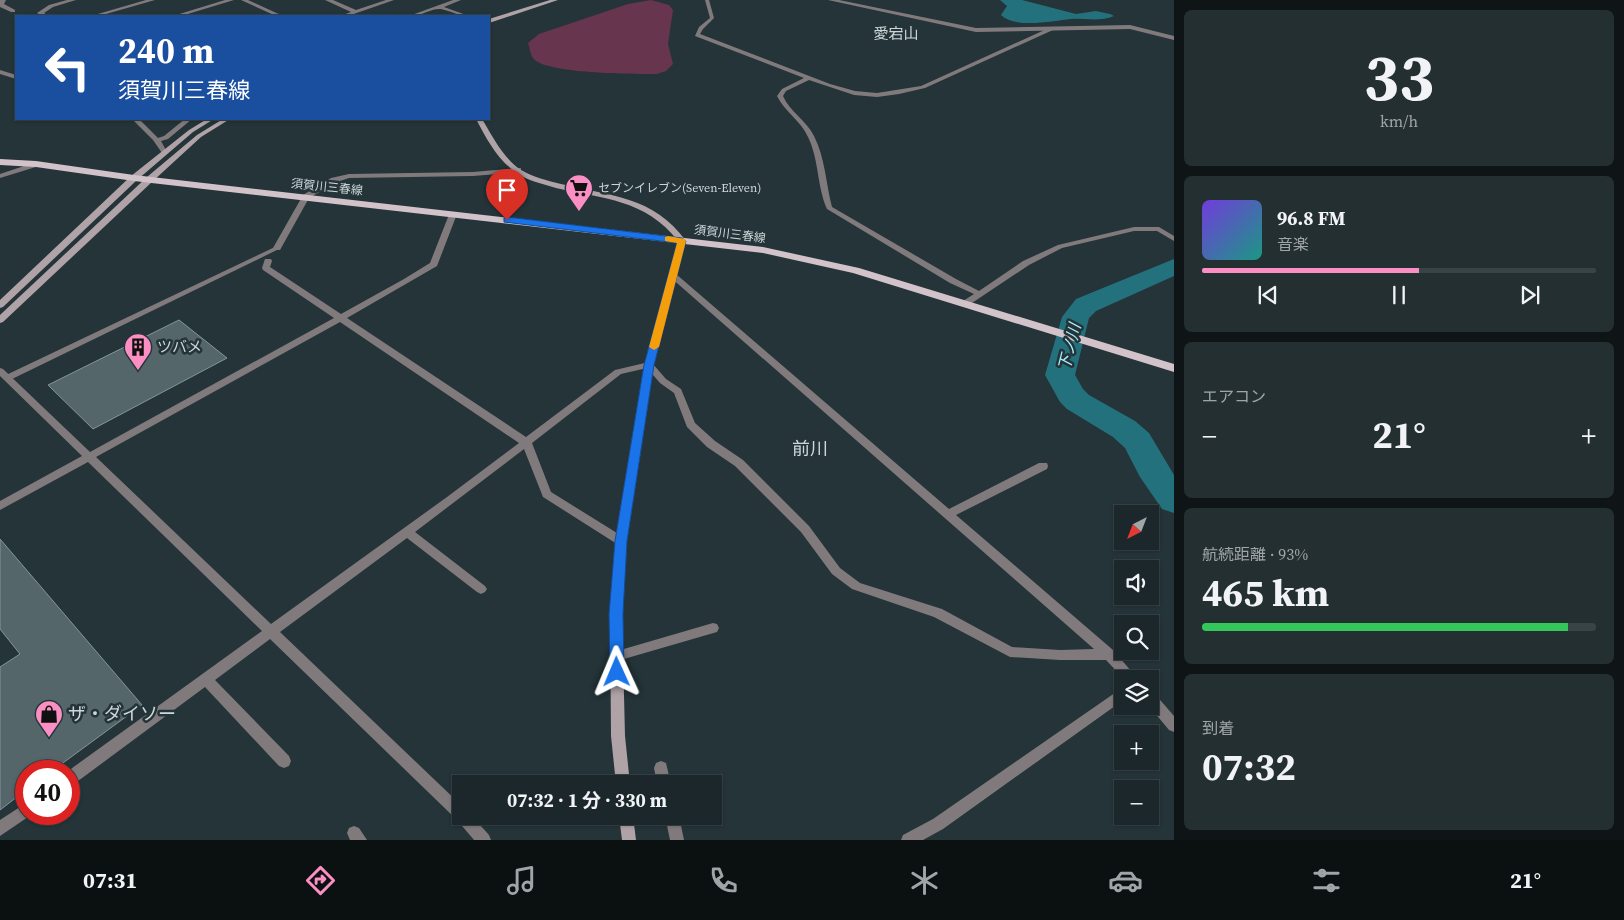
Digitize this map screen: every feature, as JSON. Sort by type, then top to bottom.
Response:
[{"type":"main road","name":"須賀川三春線","points":[[0,162],[36,164],[134,178],[730,245],[855,270],[1174,368]]},
{"type":"street","points":[[2,0],[1,5],[13,11]]},
{"type":"street","points":[[44,15],[40,13],[50,6],[73,0]]},
{"type":"street","points":[[98,15],[152,0]]},
{"type":"street","points":[[179,15],[231,0]]},
{"type":"street","points":[[244,0],[277,15]]},
{"type":"street","points":[[328,0],[356,12]]},
{"type":"street","points":[[346,15],[391,0]]},
{"type":"street","points":[[415,15],[458,0]]},
{"type":"street","points":[[490,17],[540,0]]},
{"type":"street","points":[[490,21],[555,0]]},
{"type":"street","points":[[832,0],[965,29],[1130,27],[1174,38]]},
{"type":"street","points":[[439,7],[463,15]]},
{"type":"street","points":[[265,15],[272,13]]},
{"type":"street","points":[[0,72],[15,77]]},
{"type":"street","points":[[136,120],[157,140],[164,152]]},
{"type":"street","points":[[157,140],[166,138],[188,120]]},
{"type":"street","points":[[0,305],[134,178],[191,131],[209,120]]},
{"type":"street","points":[[0,320],[150,179],[199,136],[225,120]]},
{"type":"street","points":[[480,120],[499,151],[518,170],[532,178],[572,190],[638,204],[653,211],[669,223],[682,241],[649,365],[621,541],[616,614],[618,736],[622,775]]},
{"type":"street","points":[[0,176],[36,164]]},
{"type":"street","points":[[277,248],[306,197],[334,180],[348,176],[474,174],[518,170]]},
{"type":"street","points":[[0,506],[407,281],[434,264],[453,214]]},
{"type":"street","points":[[268,261],[266,268],[527,443],[547,494],[621,541]]},
{"type":"street","points":[[673,276],[1109,654],[1124,670]]},
{"type":"street","points":[[80,771],[407,532],[527,443],[618,372],[649,365]]},
{"type":"street","points":[[649,365],[663,381],[678,391],[691,425],[711,444],[739,463],[805,529],[836,571],[856,586],[938,613],[1010,652],[1060,655],[1109,654]]},
{"type":"street","points":[[4,374],[452,806]]},
{"type":"street","points":[[948,514],[1043,466]]},
{"type":"street","points":[[407,532],[481,589]]},
{"type":"street","points":[[617,656],[713,628]]},
{"type":"street","points":[[206,679],[284,761]]},
{"type":"street","points":[[908,840],[938,824],[1114,700]]},
{"type":"street","points":[[1159,708],[1174,726]]},
{"type":"street","points":[[661,768],[662,775]]},
{"type":"street","points":[[0,829],[15,818]]},
{"type":"street","points":[[470,825],[484,840]]},
{"type":"street","points":[[627,825],[629,840]]},
{"type":"street","points":[[674,825],[677,840]]},
{"type":"lane","points":[[707,0],[712,18],[701,28],[697,35],[808,78],[861,94],[887,94],[911,90],[948,76],[1051,29]]},
{"type":"lane","points":[[808,78],[784,90],[780,96],[787,110],[810,134],[816,148],[823,188],[829,208],[953,281],[980,294]]},
{"type":"lane","points":[[966,303],[1043,254],[1081,240],[1118,232],[1151,228],[1159,229],[1174,239]]},
{"type":"lane","points":[[4,374],[277,248]]},
{"type":"shaded area","points":[[651,0],[669,5],[673,10],[668,44],[673,64],[666,71],[657,74],[646,74],[571,70],[540,63],[532,56],[528,43],[539,34],[628,4]]},
{"type":"water","points":[[1000,0],[1022,0],[1076,14],[1096,11],[1114,16],[1098,19],[1071,19],[1034,23],[1015,22],[1001,15],[1007,6]]},
{"type":"building","name":"ツバメ","points":[[179,320],[227,358],[93,429],[48,385]]},
{"type":"building","name":"ザ・ダイソー","points":[[0,539],[142,705],[67,760],[15,760],[15,798],[0,810],[0,667],[20,654],[0,629]]},
{"type":"waterway","name":"下ノ川","points":[[1174,267],[1086,305],[1076,317],[1060,375],[1071,395],[1078,402],[1124,429],[1138,441],[1152,469],[1174,500]]},
{"type":"slow traffic","points":[[654,347],[682,241],[668,239]]},
{"type":"place","name":"セブンイレブン(Seven-Eleven)","points":[[579,212]]},
{"type":"place","name":"ツバメ","points":[[138,371]]},
{"type":"place","name":"ザ・ダイソー","points":[[49,738]]},
{"type":"district","name":"愛宕山","points":[[896,34]]},
{"type":"district","name":"前川","points":[[810,449]]},
{"type":"route","points":[[507,220],[654,236],[682,241],[649,365],[621,541],[616,614],[617,672]]}]
